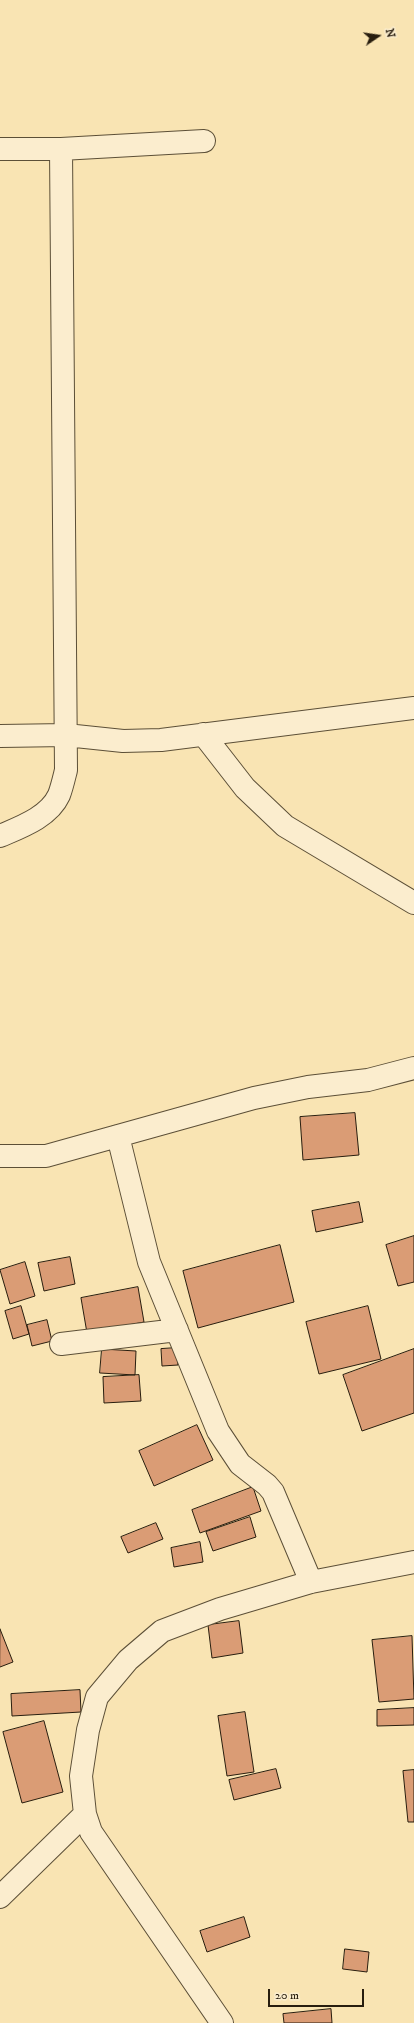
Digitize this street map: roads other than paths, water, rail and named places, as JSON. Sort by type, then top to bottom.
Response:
[{"type":"street","points":[[0,149],[61,149],[204,141]]},
{"type":"street","points":[[0,836],[33,820],[45,812],[58,796],[66,770],[61,149]]},
{"type":"street","points":[[0,736],[66,735],[123,741],[161,740],[414,708]]},
{"type":"street","points":[[203,734],[245,788],[285,826],[414,903]]},
{"type":"street","points":[[0,1156],[46,1156],[254,1098],[308,1087],[368,1080],[414,1068]]},
{"type":"street","points":[[118,1136],[149,1262],[218,1431],[240,1464],[267,1485],[273,1492],[311,1582]]},
{"type":"street","points":[[61,1344],[177,1330]]},
{"type":"street","points":[[222,2023],[91,1832],[85,1814],[81,1776],[97,1697],[128,1660],[162,1631],[220,1609],[311,1582],[414,1562]]},
{"type":"street","points":[[0,1897],[85,1814]]}]
